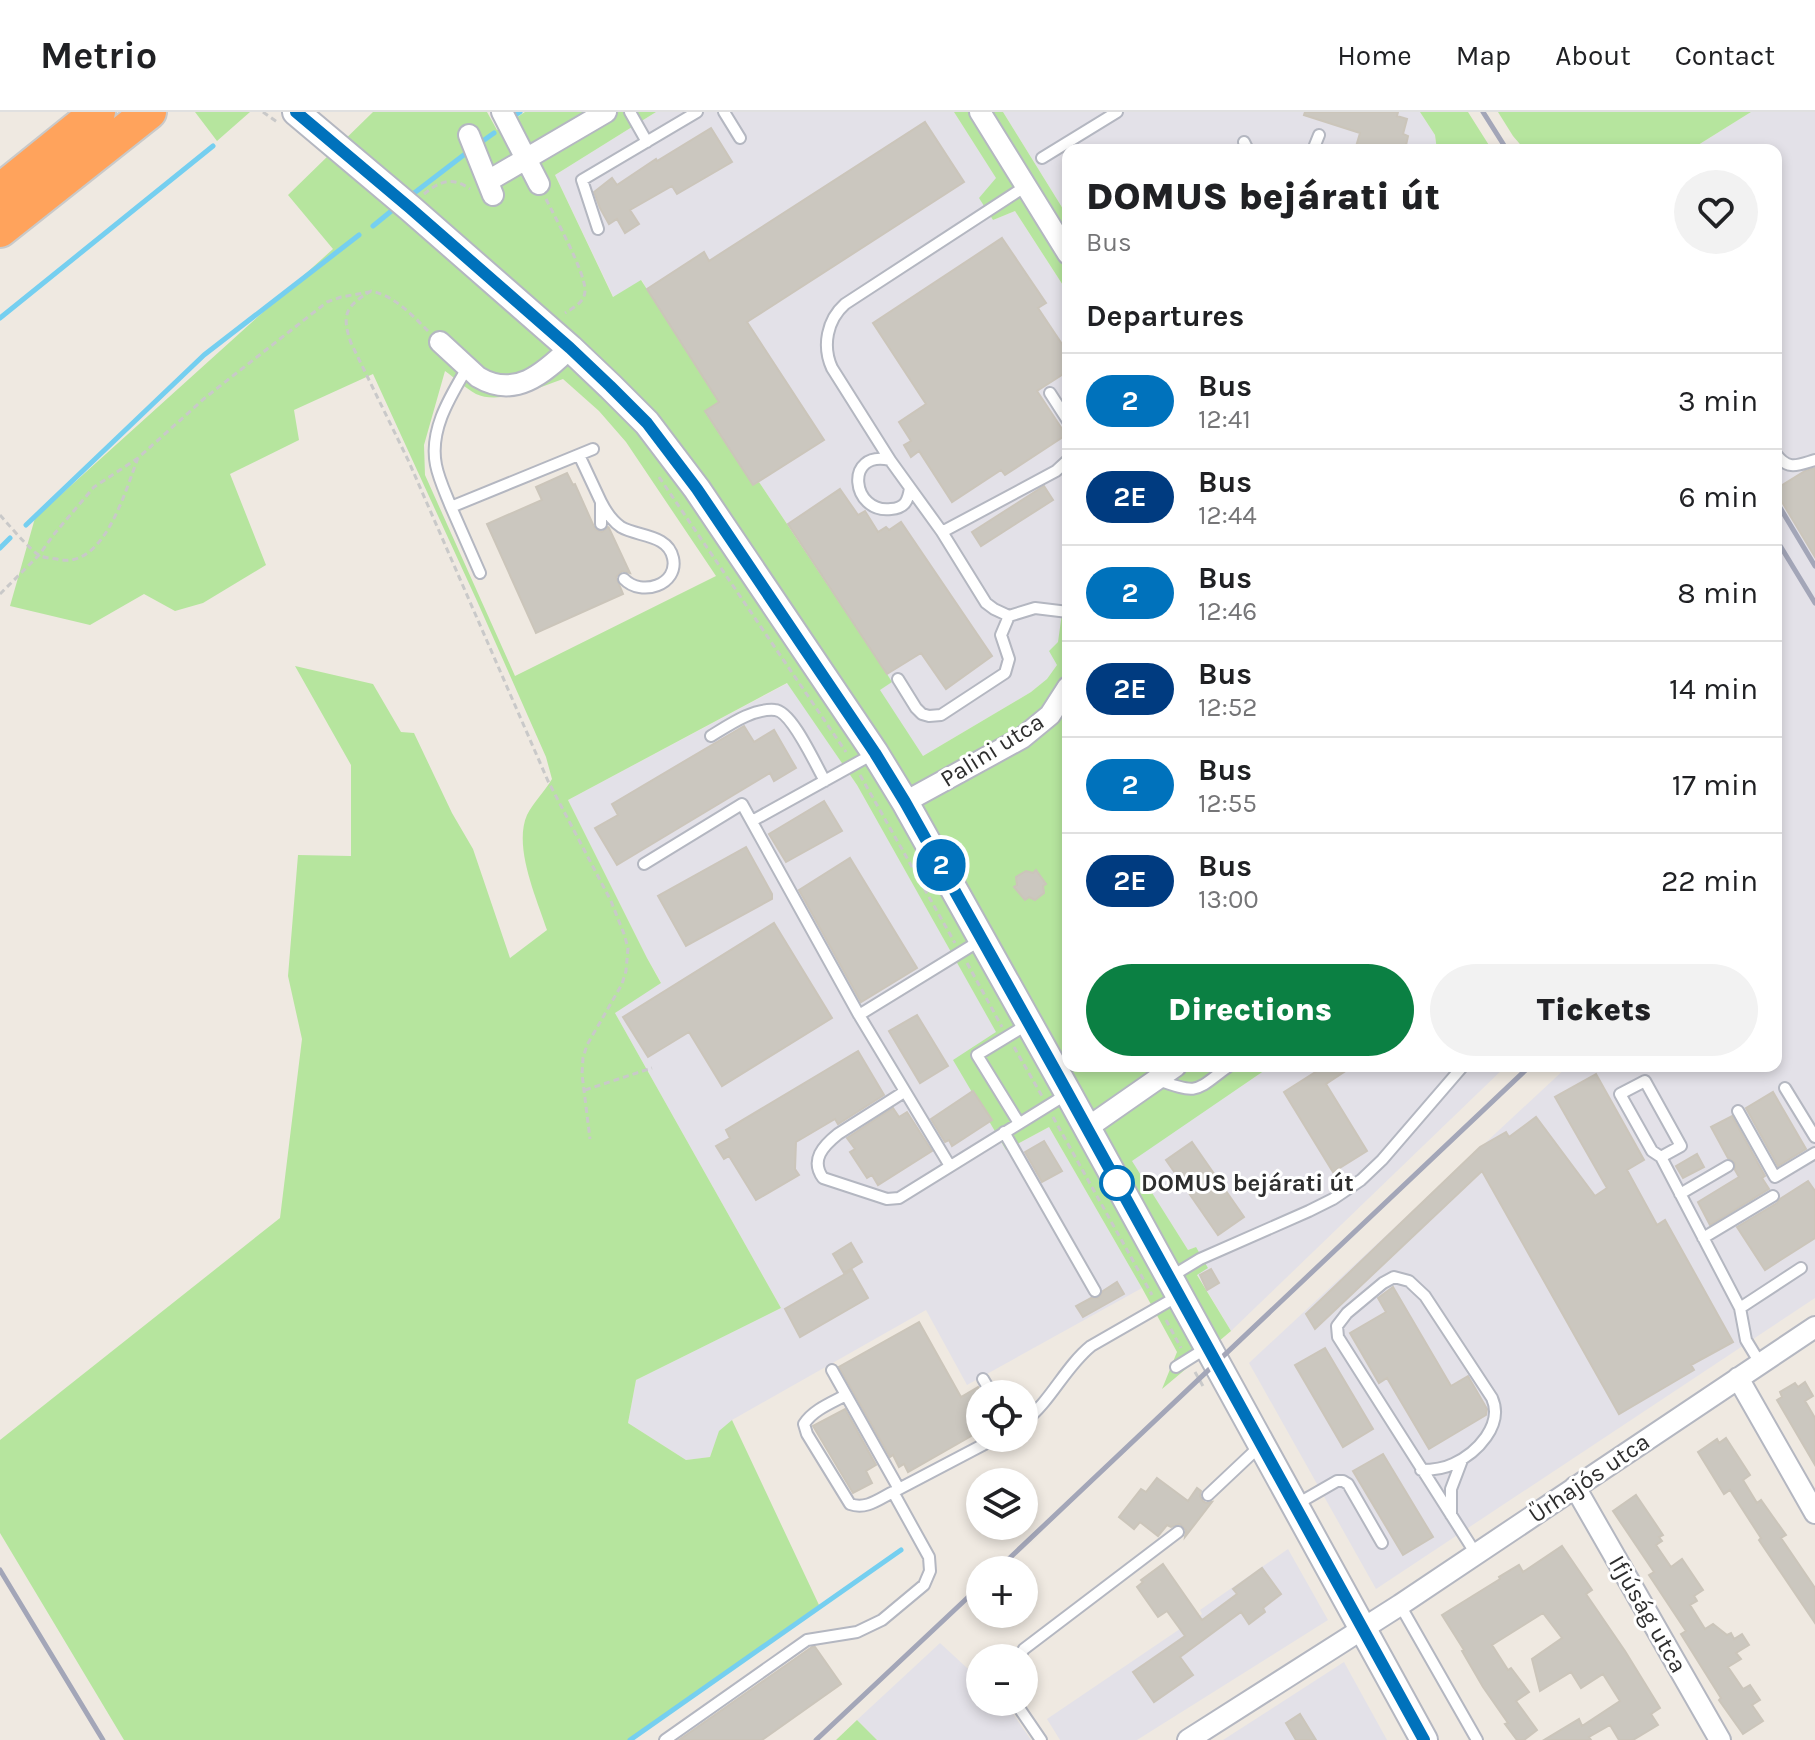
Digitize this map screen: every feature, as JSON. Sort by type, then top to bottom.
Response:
[{"type":"highway","points":[[0,191],[98,112]]},
{"type":"highway","points":[[0,230],[149,112]]},
{"type":"main road","points":[[296,112],[570,348],[638,415],[680,466],[905,802],[1424,1740]]},
{"type":"street","points":[[502,112],[539,184]]},
{"type":"street","points":[[469,135],[484,189],[526,159],[606,112]]},
{"type":"street","points":[[980,112],[1062,244]]},
{"type":"street","points":[[440,342],[485,381],[504,386],[522,383],[542,373],[570,348]]},
{"type":"street","name":"Palini utca","points":[[905,802],[1037,727],[1050,715],[1062,696]]},
{"type":"street","points":[[1087,1128],[1167,1072]]},
{"type":"street","name":"Űrhajós utca","points":[[1188,1740],[1400,1605],[1815,1327]]},
{"type":"street","points":[[1738,1378],[1815,1513]]},
{"type":"street","name":"Ifjúság utca","points":[[1575,1487],[1720,1740]]},
{"type":"lane","points":[[630,112],[647,142]]},
{"type":"lane","points":[[598,229],[582,180],[697,112]]},
{"type":"lane","points":[[724,112],[740,138]]},
{"type":"lane","points":[[1065,144],[1117,112]]},
{"type":"lane","points":[[1315,144],[1319,135]]},
{"type":"lane","points":[[1042,158],[1062,146]]},
{"type":"lane","points":[[1026,186],[845,304],[832,320],[827,334],[827,358],[890,460],[942,532],[986,603],[1009,616],[1035,608],[1062,611]]},
{"type":"lane","points":[[467,368],[440,419],[434,450],[438,474],[480,573]]},
{"type":"lane","points":[[1050,393],[1062,412]]},
{"type":"lane","points":[[451,507],[593,449]]},
{"type":"lane","points":[[579,455],[609,516],[619,525],[664,543],[672,554],[673,570],[659,585],[640,589],[632,587],[624,579]]},
{"type":"lane","points":[[890,460],[870,460],[860,470],[857,481],[861,493],[871,506],[883,510],[911,508],[930,516]]},
{"type":"lane","points":[[1782,462],[1797,465],[1815,460]]},
{"type":"lane","points":[[942,532],[1062,466]]},
{"type":"lane","points":[[897,509],[906,503],[910,488]]},
{"type":"lane","points":[[601,502],[601,524]]},
{"type":"lane","points":[[898,679],[922,714],[935,717],[949,711],[1005,673],[1009,659],[1001,635],[1009,616]]},
{"type":"lane","points":[[711,736],[758,712],[781,712],[793,724],[825,781]]},
{"type":"lane","points":[[752,821],[875,753]]},
{"type":"lane","points":[[644,864],[742,804],[859,1015],[950,1166]]},
{"type":"lane","points":[[859,1015],[983,939]]},
{"type":"lane","points":[[1019,1123],[977,1055],[1029,1023]]},
{"type":"lane","points":[[1156,1080],[1194,1090],[1221,1072]]},
{"type":"lane","points":[[1038,1409],[1080,1356],[1174,1286],[1200,1259],[1309,1211],[1361,1180],[1458,1072]]},
{"type":"lane","points":[[1661,1157],[1681,1146],[1645,1081],[1620,1094],[1652,1151],[1661,1157],[1740,1308],[1746,1340],[1760,1363]]},
{"type":"lane","points":[[1785,1088],[1815,1137]]},
{"type":"lane","points":[[904,1092],[828,1142],[817,1160],[819,1173],[829,1181],[887,1199],[899,1198],[1068,1093]]},
{"type":"lane","points":[[1738,1111],[1775,1177],[1815,1153]]},
{"type":"lane","points":[[1004,1132],[1095,1291]]},
{"type":"lane","points":[[1680,1194],[1728,1166]]},
{"type":"lane","points":[[1703,1238],[1773,1196]]},
{"type":"lane","points":[[1740,1308],[1801,1268]]},
{"type":"lane","points":[[1421,1470],[1437,1470],[1462,1460],[1487,1436],[1497,1412],[1495,1404],[1425,1296],[1409,1281],[1394,1277],[1347,1313],[1337,1326],[1337,1333],[1421,1470],[1476,1554]]},
{"type":"lane","points":[[1176,1367],[1208,1347]]},
{"type":"lane","points":[[665,1740],[807,1640],[869,1628],[924,1585],[930,1571],[929,1557],[832,1370]]},
{"type":"lane","points":[[846,1395],[808,1418],[804,1424],[807,1434],[854,1506],[867,1506],[969,1452]]},
{"type":"lane","points":[[1208,1495],[1262,1444]]},
{"type":"lane","points":[[1451,1516],[1451,1489],[1462,1460]]},
{"type":"lane","points":[[1295,1505],[1337,1481],[1343,1481],[1348,1484],[1382,1543]]},
{"type":"lane","points":[[1031,1644],[1178,1532]]},
{"type":"lane","points":[[1400,1605],[1477,1740]]},
{"type":"lane","points":[[1025,1716],[1041,1740]]},
{"type":"path","points":[[417,215],[423,194],[444,181],[452,180],[484,189]]},
{"type":"path","points":[[539,184],[581,274],[585,292],[581,302],[569,311]]},
{"type":"path","points":[[0,594],[39,555],[94,487],[138,458],[206,397],[327,302],[371,291],[386,296],[440,342]]},
{"type":"path","points":[[371,291],[349,307],[345,323],[351,343],[409,462],[548,781],[611,901],[628,948],[622,984],[587,1045],[582,1074],[590,1139]]},
{"type":"path","points":[[0,515],[39,555],[64,561],[79,559],[96,546],[115,517],[138,458]]},
{"type":"path","points":[[585,1090],[652,1068]]},
{"type":"shaded area","points":[[656,112],[954,112],[997,179],[980,198],[993,220],[1015,211],[1062,284],[1062,622],[1057,665],[1047,680],[923,756],[879,690],[887,674],[759,482],[753,485],[705,411],[642,280],[614,298],[555,175]]},
{"type":"shaded area","points":[[1003,112],[1420,112],[1435,135],[1436,144],[1062,144],[1062,207]]},
{"type":"shaded area","points":[[1751,112],[1815,112],[1815,1298],[1376,1589],[1249,1363],[1562,1072],[1782,1072],[1782,144],[1700,144]]},
{"type":"shaded area","points":[[788,683],[857,785],[997,1033],[954,1060],[1006,1150],[1049,1127],[1142,1288],[976,1380],[966,1380],[966,1383],[926,1310],[732,1420],[719,1432],[710,1457],[686,1460],[628,1423],[636,1380],[781,1308],[615,1013],[661,982],[568,800]]},
{"type":"shaded area","points":[[1262,1072],[1500,1072],[1231,1331],[1197,1274],[1196,1247],[1188,1250],[1131,1160]]},
{"type":"shaded area","points":[[1288,1549],[1328,1620],[1137,1740],[1060,1740],[1047,1719],[1202,1614],[1200,1610]]},
{"type":"shaded area","points":[[940,1643],[966,1667],[966,1716],[1014,1716],[1031,1740],[877,1740],[857,1720]]},
{"type":"shaded area","points":[[1344,1662],[1387,1740],[1223,1740]]},
{"type":"green space","points":[[195,112],[250,112],[217,141]]},
{"type":"green space","points":[[373,112],[487,112],[497,130],[525,112],[656,112],[555,175],[613,297],[641,280],[719,402],[705,412],[753,485],[759,482],[887,674],[892,682],[880,690],[923,756],[1031,692],[1047,679],[1057,665],[1049,651],[1058,642],[1062,613],[1062,1072],[1262,1072],[1132,1161],[1188,1250],[1196,1247],[1208,1268],[1197,1275],[1231,1331],[1162,1389],[1177,1352],[1049,1127],[1006,1150],[953,1060],[996,1032],[857,785],[787,683],[568,800],[661,983],[615,1013],[781,1308],[636,1380],[628,1423],[686,1460],[710,1457],[719,1431],[732,1420],[819,1605],[631,1740],[124,1740],[0,1533],[0,1440],[280,1218],[302,1039],[288,976],[298,855],[351,856],[351,765],[295,666],[373,684],[401,732],[414,733],[473,849],[510,958],[547,930],[528,873],[523,842],[527,815],[552,779],[546,757],[373,374],[294,410],[299,440],[230,474],[266,565],[203,603],[175,611],[144,594],[90,625],[10,606],[35,518],[333,249],[288,195]],"holes":[[[445,371],[468,389],[485,397],[508,396],[563,379],[599,411],[626,442],[716,576],[515,676],[425,475],[424,445]]]},
{"type":"green space","points":[[954,112],[1003,112],[1062,207],[1062,284],[1015,211],[993,220],[979,198],[996,178]]},
{"type":"green space","points":[[1420,112],[1468,112],[1488,144],[1436,144],[1435,135]]},
{"type":"green space","points":[[1498,112],[1751,112],[1700,144],[1520,144]]},
{"type":"green space","points":[[857,1720],[877,1740],[836,1740]]},
{"type":"building","points":[[1305,112],[1398,112],[1397,116],[1407,119],[1403,134],[1408,136],[1406,144],[1357,144],[1360,133],[1304,115]]},
{"type":"building","points":[[925,122],[964,182],[747,322],[824,440],[753,485],[705,411],[719,402],[647,289],[704,252],[709,261]]},
{"type":"building","points":[[711,128],[732,162],[677,194],[672,186],[630,210],[639,224],[625,233],[617,219],[609,224],[594,192],[612,178],[617,185]]},
{"type":"building","points":[[1002,238],[1046,303],[1038,308],[1062,344],[1062,375],[1037,391],[1062,429],[1062,438],[1005,475],[1001,470],[952,502],[919,451],[911,457],[904,445],[911,441],[899,422],[926,404],[873,323]]},
{"type":"building","points":[[1815,468],[1815,557],[1782,502],[1782,485]]},
{"type":"building","points":[[567,473],[595,529],[602,532],[609,528],[630,573],[622,571],[616,577],[623,594],[536,633],[487,524],[542,500],[536,487]]},
{"type":"building","points":[[1044,486],[1053,500],[981,546],[972,532]]},
{"type":"building","points":[[840,489],[858,515],[865,511],[878,532],[886,527],[889,530],[901,522],[992,656],[946,689],[921,653],[887,674],[788,524]]},
{"type":"building","points":[[744,726],[754,742],[774,730],[796,768],[774,781],[770,773],[617,865],[595,828],[618,815],[612,804]]},
{"type":"building","points":[[824,801],[842,831],[786,862],[769,834]]},
{"type":"building","points":[[746,847],[772,899],[686,946],[658,896]]},
{"type":"building","points":[[850,858],[917,968],[861,1002],[799,890]]},
{"type":"building","points":[[1036,870],[1046,884],[1043,886],[1044,893],[1035,900],[1029,897],[1025,900],[1014,887],[1017,885],[1016,877]]},
{"type":"building","points":[[774,923],[832,1018],[722,1086],[689,1032],[648,1057],[623,1017]]},
{"type":"building","points":[[917,1015],[948,1066],[920,1083],[889,1031]]},
{"type":"building","points":[[858,1051],[884,1095],[838,1124],[835,1119],[796,1142],[795,1169],[799,1175],[756,1200],[729,1156],[724,1159],[716,1146],[730,1138],[726,1130]]},
{"type":"building","points":[[1316,1072],[1344,1072],[1326,1084],[1367,1151],[1333,1172],[1284,1092]]},
{"type":"building","points":[[1596,1074],[1644,1160],[1627,1170],[1657,1225],[1665,1220],[1733,1342],[1691,1365],[1694,1370],[1619,1414],[1482,1171],[1315,1329],[1306,1314],[1480,1147],[1506,1132],[1509,1137],[1536,1117],[1595,1196],[1607,1188],[1555,1097]]},
{"type":"building","points":[[973,1091],[992,1120],[952,1146],[949,1140],[945,1142],[931,1119]]},
{"type":"building","points":[[1773,1092],[1806,1149],[1778,1166],[1746,1108]]},
{"type":"building","points":[[893,1108],[899,1117],[907,1112],[932,1151],[878,1185],[872,1175],[867,1178],[850,1152],[855,1149],[847,1138]]},
{"type":"building","points":[[1732,1116],[1769,1189],[1710,1225],[1698,1202],[1739,1177],[1735,1163],[1728,1158],[1711,1127]]},
{"type":"building","points":[[1044,1141],[1062,1171],[1042,1182],[1025,1152]]},
{"type":"building","points":[[1192,1142],[1244,1217],[1218,1235],[1166,1160]]},
{"type":"building","points":[[1697,1154],[1704,1167],[1683,1178],[1676,1166]]},
{"type":"building","points":[[1808,1181],[1815,1191],[1815,1238],[1765,1270],[1737,1227]]},
{"type":"building","points":[[851,1243],[862,1262],[844,1273],[833,1254]]},
{"type":"building","points":[[1211,1269],[1219,1283],[1207,1290],[1200,1275]]},
{"type":"building","points":[[852,1270],[868,1298],[800,1337],[785,1309]]},
{"type":"building","points":[[1117,1282],[1124,1294],[1083,1317],[1076,1306],[1098,1298]]},
{"type":"building","points":[[1393,1287],[1451,1386],[1468,1376],[1487,1409],[1486,1415],[1429,1449],[1387,1378],[1379,1383],[1350,1333],[1386,1312],[1378,1298]]},
{"type":"building","points":[[919,1322],[961,1397],[966,1394],[966,1439],[908,1472],[904,1464],[899,1467],[893,1455],[890,1457],[839,1367]]},
{"type":"building","points":[[1325,1348],[1373,1429],[1343,1447],[1295,1365]]},
{"type":"building","points":[[1805,1382],[1813,1396],[1805,1401],[1815,1418],[1815,1465],[1777,1400],[1782,1397],[1780,1392],[1795,1383],[1798,1387]]},
{"type":"building","points":[[845,1409],[876,1465],[866,1471],[872,1483],[853,1493],[813,1426]]},
{"type":"building","points":[[1726,1438],[1750,1475],[1743,1480],[1757,1503],[1761,1500],[1786,1535],[1781,1538],[1815,1588],[1815,1623],[1759,1540],[1761,1538],[1730,1490],[1724,1494],[1698,1452],[1717,1439],[1719,1443]]},
{"type":"building","points":[[1383,1454],[1433,1537],[1403,1555],[1353,1471]]},
{"type":"building","points":[[1157,1478],[1188,1501],[1197,1488],[1203,1501],[1212,1502],[1185,1537],[1186,1530],[1180,1524],[1167,1525],[1158,1536],[1140,1522],[1134,1529],[1119,1517],[1141,1489],[1146,1492]]},
{"type":"building","points":[[1636,1495],[1663,1535],[1659,1537],[1662,1541],[1656,1545],[1671,1567],[1682,1559],[1703,1590],[1694,1596],[1697,1601],[1690,1605],[1705,1629],[1713,1624],[1727,1635],[1731,1633],[1734,1639],[1742,1634],[1749,1645],[1736,1653],[1741,1659],[1728,1667],[1743,1689],[1750,1685],[1760,1700],[1752,1705],[1763,1721],[1743,1734],[1719,1700],[1721,1698],[1681,1634],[1686,1631],[1649,1575],[1654,1572],[1613,1511]]},
{"type":"building","points":[[1562,1546],[1592,1590],[1586,1594],[1660,1708],[1651,1714],[1658,1725],[1633,1740],[1619,1740],[1610,1725],[1589,1737],[1591,1740],[1544,1740],[1579,1719],[1582,1726],[1620,1701],[1603,1674],[1581,1688],[1571,1672],[1540,1691],[1532,1659],[1562,1638],[1543,1613],[1492,1645],[1508,1670],[1511,1668],[1529,1692],[1516,1701],[1537,1730],[1524,1740],[1517,1740],[1442,1615],[1519,1565],[1523,1572]]},
{"type":"building","points":[[1163,1564],[1202,1620],[1237,1594],[1233,1589],[1262,1568],[1281,1594],[1249,1624],[1241,1612],[1180,1657],[1193,1675],[1154,1702],[1133,1672],[1185,1636],[1167,1611],[1158,1617],[1137,1587],[1143,1582],[1141,1580]]},
{"type":"building","points":[[812,1647],[841,1684],[762,1740],[679,1740]]},
{"type":"building","points":[[1300,1714],[1316,1740],[1296,1740],[1286,1723]]},
{"type":"waterway","points":[[480,143],[494,133]]},
{"type":"waterway","points":[[0,318],[213,146]]},
{"type":"waterway","points":[[409,197],[465,154]]},
{"type":"waterway","points":[[373,226],[395,208]]},
{"type":"waterway","points":[[26,525],[204,355],[359,235]]},
{"type":"waterway","points":[[0,548],[10,538]]},
{"type":"waterway","points":[[630,1740],[901,1550]]},
{"type":"railway","points":[[1483,112],[1503,144]]},
{"type":"railway","points":[[1782,511],[1815,566]]},
{"type":"railway","points":[[1782,549],[1815,603]]},
{"type":"railway","points":[[1012,1556],[1524,1072]]},
{"type":"railway","points":[[0,1570],[103,1740]]},
{"type":"railway","points":[[816,1740],[966,1599]]},
{"type":"bus line","name":"2","points":[[296,112],[570,348],[647,423],[697,489],[905,802],[1424,1740]]},
{"type":"place","name":"DOMUS bejárati út","points":[[1117,1183]]}]
